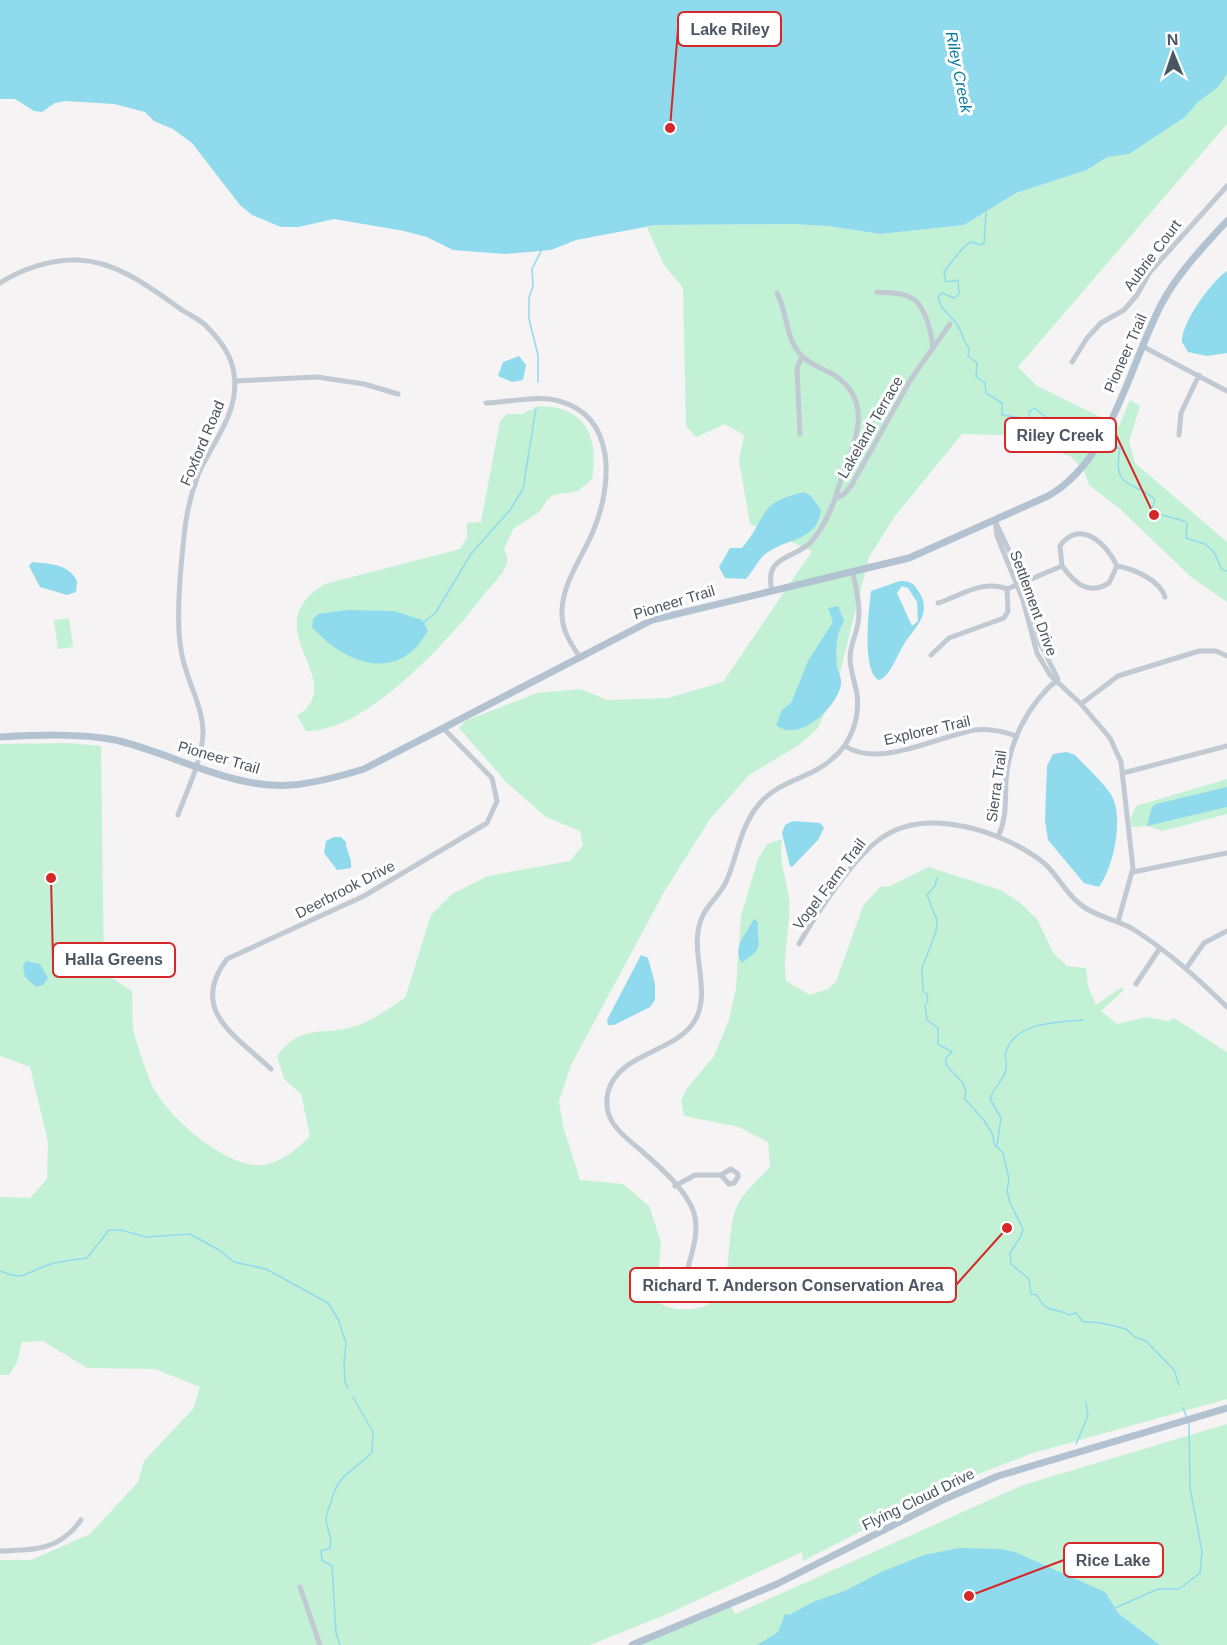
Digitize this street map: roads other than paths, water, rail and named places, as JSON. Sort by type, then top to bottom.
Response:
[{"type":"main road","name":"Pioneer Trail","points":[[0,736],[81,736],[115,740],[263,783],[291,785],[364,769],[652,620],[909,558],[1062,488],[1086,466],[1102,438],[1142,346],[1173,285],[1227,221]]},
{"type":"main road","name":"Flying Cloud Drive","points":[[633,1645],[777,1584],[945,1499],[998,1476],[1227,1407]]},
{"type":"street","name":"Aubrie Court","points":[[1072,362],[1087,338],[1101,323],[1124,310],[1137,295],[1150,272],[1227,186]]},
{"type":"street","name":"Foxford Road","points":[[0,282],[19,272],[38,266],[76,260],[98,262],[119,270],[148,286],[207,325],[227,352],[235,381],[234,401],[227,421],[198,476],[186,526],[179,621],[180,650],[201,717],[201,746],[178,815]]},
{"type":"street","points":[[876,292],[907,294],[919,303],[931,335],[931,348]]},
{"type":"street","points":[[777,293],[791,342],[802,357],[842,381],[857,400],[858,427],[835,499]]},
{"type":"street","name":"Lakeland Terrace","points":[[772,591],[770,576],[773,569],[783,558],[811,543],[825,523],[835,499],[851,486],[931,348],[950,324]]},
{"type":"street","points":[[1142,346],[1227,392]]},
{"type":"street","points":[[800,434],[797,368],[802,357]]},
{"type":"street","points":[[1179,435],[1181,413],[1199,375]]},
{"type":"street","points":[[235,381],[317,378],[364,384],[398,394]]},
{"type":"street","points":[[486,403],[544,399],[560,401],[578,409],[599,432],[607,460],[602,505],[594,530],[565,590],[562,609],[563,626],[579,656]]},
{"type":"street","name":"Settlement Drive","points":[[994,521],[1003,533],[1024,582],[1040,643],[1058,679],[1110,738],[1123,773],[1133,872],[1118,922]]},
{"type":"street","name":"Settlement Drive","points":[[994,521],[997,536],[1018,585],[1037,653],[1050,675],[1058,679]]},
{"type":"street","points":[[1117,566],[1109,582],[1092,589],[1075,583],[1062,566],[1060,546],[1067,538],[1081,534],[1092,536],[1101,542],[1117,566],[1135,570],[1161,586],[1165,597]]},
{"type":"street","points":[[938,603],[990,585],[1007,589],[1062,566]]},
{"type":"street","points":[[686,1275],[696,1233],[693,1212],[675,1186],[649,1157],[617,1132],[608,1111],[608,1091],[617,1074],[679,1037],[696,1019],[702,997],[696,941],[698,929],[702,916],[727,880],[751,813],[772,790],[824,766],[845,746],[852,732],[858,708],[850,657],[858,613],[853,573]]},
{"type":"street","points":[[931,655],[949,638],[1004,618],[1008,611],[1007,589]]},
{"type":"street","points":[[1081,704],[1105,683],[1118,676],[1199,651],[1216,651],[1227,656]]},
{"type":"street","name":"Sierra Trail","points":[[998,837],[1005,818],[1008,766],[1016,736],[1032,708],[1058,679]]},
{"type":"street","name":"Deerbrook Drive","points":[[271,1069],[217,1017],[212,1004],[212,990],[219,969],[227,959],[248,947],[364,896],[487,823],[496,801],[492,778],[443,728]]},
{"type":"street","name":"Explorer Trail","points":[[845,746],[867,754],[916,747],[977,730],[991,730],[1016,736]]},
{"type":"street","points":[[1123,773],[1227,746]]},
{"type":"street","name":"Vogel Farm Trail","points":[[799,944],[813,921],[864,854],[885,835],[910,825],[953,825],[981,830],[998,837],[1043,863],[1080,905],[1118,922],[1160,948],[1186,967],[1227,1007]]},
{"type":"street","points":[[1133,872],[1227,853]]},
{"type":"street","points":[[1186,967],[1204,943],[1227,931]]},
{"type":"street","points":[[1136,984],[1160,948]]},
{"type":"street","points":[[675,1186],[695,1175],[721,1175]]},
{"type":"street","points":[[0,1551],[52,1546],[74,1530],[81,1520]]},
{"type":"street","points":[[300,1587],[320,1645]]},
{"type":"water","points":[[0,0],[1227,0],[1227,74],[1218,87],[1198,102],[1185,117],[1129,154],[1107,157],[1087,170],[1016,193],[964,225],[881,234],[827,226],[791,224],[656,225],[576,240],[551,250],[505,254],[453,250],[427,237],[404,231],[334,219],[298,227],[281,227],[252,215],[240,205],[192,143],[173,129],[154,121],[145,112],[114,104],[65,101],[55,103],[42,112],[34,111],[15,99],[0,99]]},
{"type":"water","points":[[1227,271],[1227,353],[1207,356],[1188,352],[1182,342],[1186,324],[1205,293]]},
{"type":"water","points":[[519,356],[526,365],[523,380],[512,382],[498,376],[503,362]]},
{"type":"water","points":[[804,492],[811,496],[821,510],[813,529],[806,535],[770,551],[762,557],[746,579],[725,578],[719,567],[730,548],[742,548],[770,506],[789,496]]},
{"type":"water","points":[[32,562],[51,564],[69,571],[77,581],[76,592],[67,595],[40,587],[29,566]]},
{"type":"water","points":[[900,581],[909,582],[919,592],[924,607],[920,620],[887,675],[879,680],[873,674],[868,653],[871,591]],"holes":[[[902,586],[908,588],[917,602],[918,621],[912,626],[897,593]]]},
{"type":"water","points":[[838,606],[844,621],[839,631],[836,649],[841,682],[838,693],[833,703],[816,720],[795,730],[785,730],[776,725],[782,710],[791,703],[808,661],[833,622],[828,608]]},
{"type":"water","points":[[348,610],[394,611],[422,620],[428,630],[416,647],[402,658],[387,663],[372,663],[356,659],[340,651],[312,627],[313,619],[318,614]]},
{"type":"water","points":[[1067,752],[1075,755],[1110,793],[1117,814],[1113,854],[1099,887],[1084,883],[1048,840],[1045,820],[1047,766],[1053,754]]},
{"type":"water","points":[[1227,787],[1227,807],[1147,826],[1152,807],[1156,804]]},
{"type":"water","points":[[793,821],[820,823],[824,828],[818,840],[792,867],[782,833],[785,825]]},
{"type":"water","points":[[334,837],[341,837],[346,842],[351,868],[337,870],[324,853],[326,841]]},
{"type":"water","points":[[754,919],[758,922],[758,949],[742,963],[738,952],[739,946]]},
{"type":"water","points":[[641,955],[648,958],[655,984],[655,1000],[650,1007],[614,1025],[608,1025],[607,1020]]},
{"type":"water","points":[[26,961],[40,964],[48,978],[43,985],[36,987],[25,977],[23,967]]},
{"type":"water","points":[[959,1548],[1001,1549],[1015,1552],[1105,1592],[1118,1613],[1160,1645],[757,1645],[778,1632],[785,1614],[789,1615],[813,1602],[847,1590],[881,1572],[924,1555]]},
{"type":"waterway","name":"Riley Creek","points":[[986,213],[984,243],[981,245],[971,242],[968,244],[944,272],[946,282],[958,280],[959,294],[954,298],[942,293],[938,298],[940,303],[960,329],[969,348],[968,356],[977,363],[976,377],[985,383],[986,393],[1002,403],[1002,415],[1030,419],[1029,412],[1034,408],[1047,418],[1060,421],[1074,432],[1093,437]]},
{"type":"waterway","points":[[538,382],[538,355],[529,319],[529,298],[533,286],[532,269],[542,249]]},
{"type":"waterway","points":[[423,623],[436,612],[471,554],[510,510],[523,489],[536,408]]},
{"type":"waterway","name":"Riley Creek","points":[[1110,443],[1120,449],[1118,463],[1123,479],[1155,500],[1151,512],[1187,523],[1186,538],[1205,544],[1214,552],[1222,570],[1227,571]]},
{"type":"waterway","points":[[937,878],[935,886],[927,895],[937,920],[936,932],[922,968],[923,991],[927,994],[928,1001],[925,1005],[927,1020],[938,1028],[938,1044],[952,1052],[946,1058],[946,1065],[963,1083],[966,1093],[964,1098],[983,1119],[993,1135],[994,1144],[1003,1153],[1009,1179],[1007,1191],[1010,1203],[1023,1229],[1010,1253],[1011,1264],[1029,1279],[1031,1294],[1037,1295],[1047,1308],[1069,1315],[1076,1313],[1083,1322],[1126,1329],[1135,1337],[1146,1341],[1174,1370],[1179,1385]]},
{"type":"waterway","points":[[997,1145],[1001,1118],[990,1099],[1005,1074],[1005,1055],[1010,1044],[1017,1036],[1037,1026],[1083,1020]]},
{"type":"waterway","points":[[0,1271],[19,1276],[55,1263],[87,1258],[109,1230],[121,1230],[146,1237],[190,1234],[219,1250],[234,1262],[266,1269],[328,1303],[338,1319],[346,1343],[344,1364],[345,1382],[348,1388]]},
{"type":"waterway","points":[[340,1645],[336,1633],[332,1566],[322,1560],[321,1551],[330,1548],[331,1540],[326,1518],[338,1484],[347,1473],[372,1452],[373,1432],[353,1397]]},
{"type":"waterway","points":[[1076,1444],[1088,1416],[1086,1403]]},
{"type":"waterway","points":[[1183,1408],[1187,1418]]},
{"type":"waterway","points":[[1115,1608],[1158,1589],[1179,1589],[1200,1573],[1202,1551],[1190,1488],[1189,1422]]},
{"type":"place","name":"Lake Riley","points":[[670,128]]},
{"type":"place","name":"Riley Creek","points":[[1154,515]]},
{"type":"place","name":"Halla Greens","points":[[51,878]]},
{"type":"place","name":"Richard T. Anderson Conservation Area","points":[[1007,1228]]},
{"type":"place","name":"Rice Lake","points":[[969,1596]]}]
